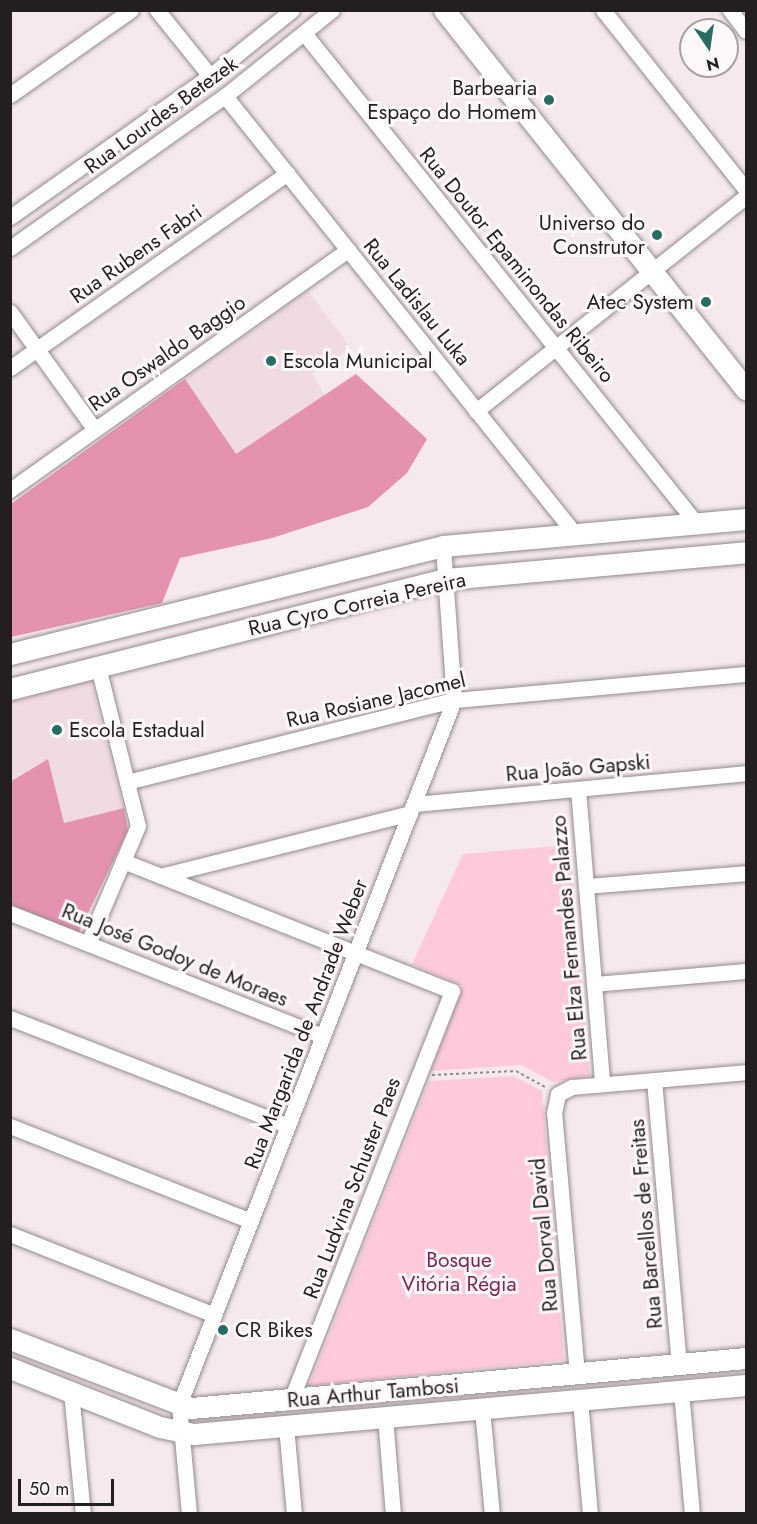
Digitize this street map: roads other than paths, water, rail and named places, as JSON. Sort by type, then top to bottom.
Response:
[{"type":"street","points":[[10,95],[131,10]]},
{"type":"street","points":[[157,10],[210,76]]},
{"type":"street","name":"Rua Lourdes Betezek","points":[[10,248],[225,96],[332,10]]},
{"type":"street","points":[[444,10],[747,389]]},
{"type":"street","points":[[603,10],[747,190]]},
{"type":"street","points":[[730,10],[747,31]]},
{"type":"street","name":"Rua Lourdes Betezek","points":[[10,217],[210,76],[289,11]]},
{"type":"street","name":"Rua Doutor Epaminondas Ribeiro","points":[[304,33],[696,524]]},
{"type":"street","name":"Rua Ladislau Luka","points":[[225,96],[575,534]]},
{"type":"street","name":"Rua Rubens Fabri","points":[[10,369],[287,173]]},
{"type":"street","points":[[477,411],[747,196]]},
{"type":"street","name":"Rua Oswaldo Baggio","points":[[10,490],[348,250]]},
{"type":"street","points":[[10,312],[95,430]]},
{"type":"street","name":"Rua Cyro Correia Pereira","points":[[10,654],[443,546],[747,519]]},
{"type":"street","name":"Rua Margarida de Andrade Weber","points":[[189,1514],[180,1406],[454,700],[443,546]]},
{"type":"street","name":"Rua Cyro Correia Pereira","points":[[10,689],[446,579],[747,552]]},
{"type":"street","points":[[88,943],[138,826],[98,667]]},
{"type":"street","name":"Rua Rosiane Jacomel","points":[[127,782],[454,700],[747,674]]},
{"type":"street","name":"Rua João Gapski","points":[[160,876],[412,809],[578,789],[747,774]]},
{"type":"street","name":"Rua Elza Fernandes Palazzo","points":[[578,789],[602,1084]]},
{"type":"street","points":[[123,861],[356,953]]},
{"type":"street","points":[[586,886],[747,873]]},
{"type":"street","name":"Rua José Godoy de Moraes","points":[[10,913],[323,1036]]},
{"type":"street","name":"Rua Ludvina Schuster Paes","points":[[291,1400],[452,991],[356,953]]},
{"type":"street","points":[[594,984],[747,972]]},
{"type":"street","points":[[10,1018],[288,1126]]},
{"type":"street","points":[[602,1084],[747,1072]]},
{"type":"street","name":"Rua Barcellos de Freitas","points":[[654,1080],[679,1365]]},
{"type":"street","name":"Rua Dorval David","points":[[577,1374],[554,1113],[558,1094],[602,1084]]},
{"type":"street","points":[[10,1126],[251,1221]]},
{"type":"street","points":[[10,1234],[215,1315]]},
{"type":"street","name":"Rua Arthur Tambosi","points":[[10,1339],[180,1406],[291,1400],[747,1358]]},
{"type":"street","name":"Rua Arthur Tambosi","points":[[10,1368],[182,1433],[286,1426],[747,1385]]},
{"type":"street","points":[[681,1391],[692,1514]]},
{"type":"street","points":[[71,1392],[83,1514]]},
{"type":"street","points":[[580,1400],[590,1514]]},
{"type":"street","points":[[482,1409],[492,1514]]},
{"type":"street","points":[[385,1417],[393,1514]]},
{"type":"street","points":[[286,1426],[294,1514]]},
{"type":"place","name":"Barbearia Espaço do Homem","points":[[549,100]]},
{"type":"place","name":"Universo do Construtor","points":[[657,235]]},
{"type":"place","name":"Atec System","points":[[706,302]]},
{"type":"place","name":"Escola Municipal","points":[[271,361]]},
{"type":"place","name":"Escola Estadual","points":[[57,730]]},
{"type":"place","name":"CR Bikes","points":[[223,1330]]},
{"type":"park label","name":"Bosque Vitória Régia","points":[[459,1272]]}]
